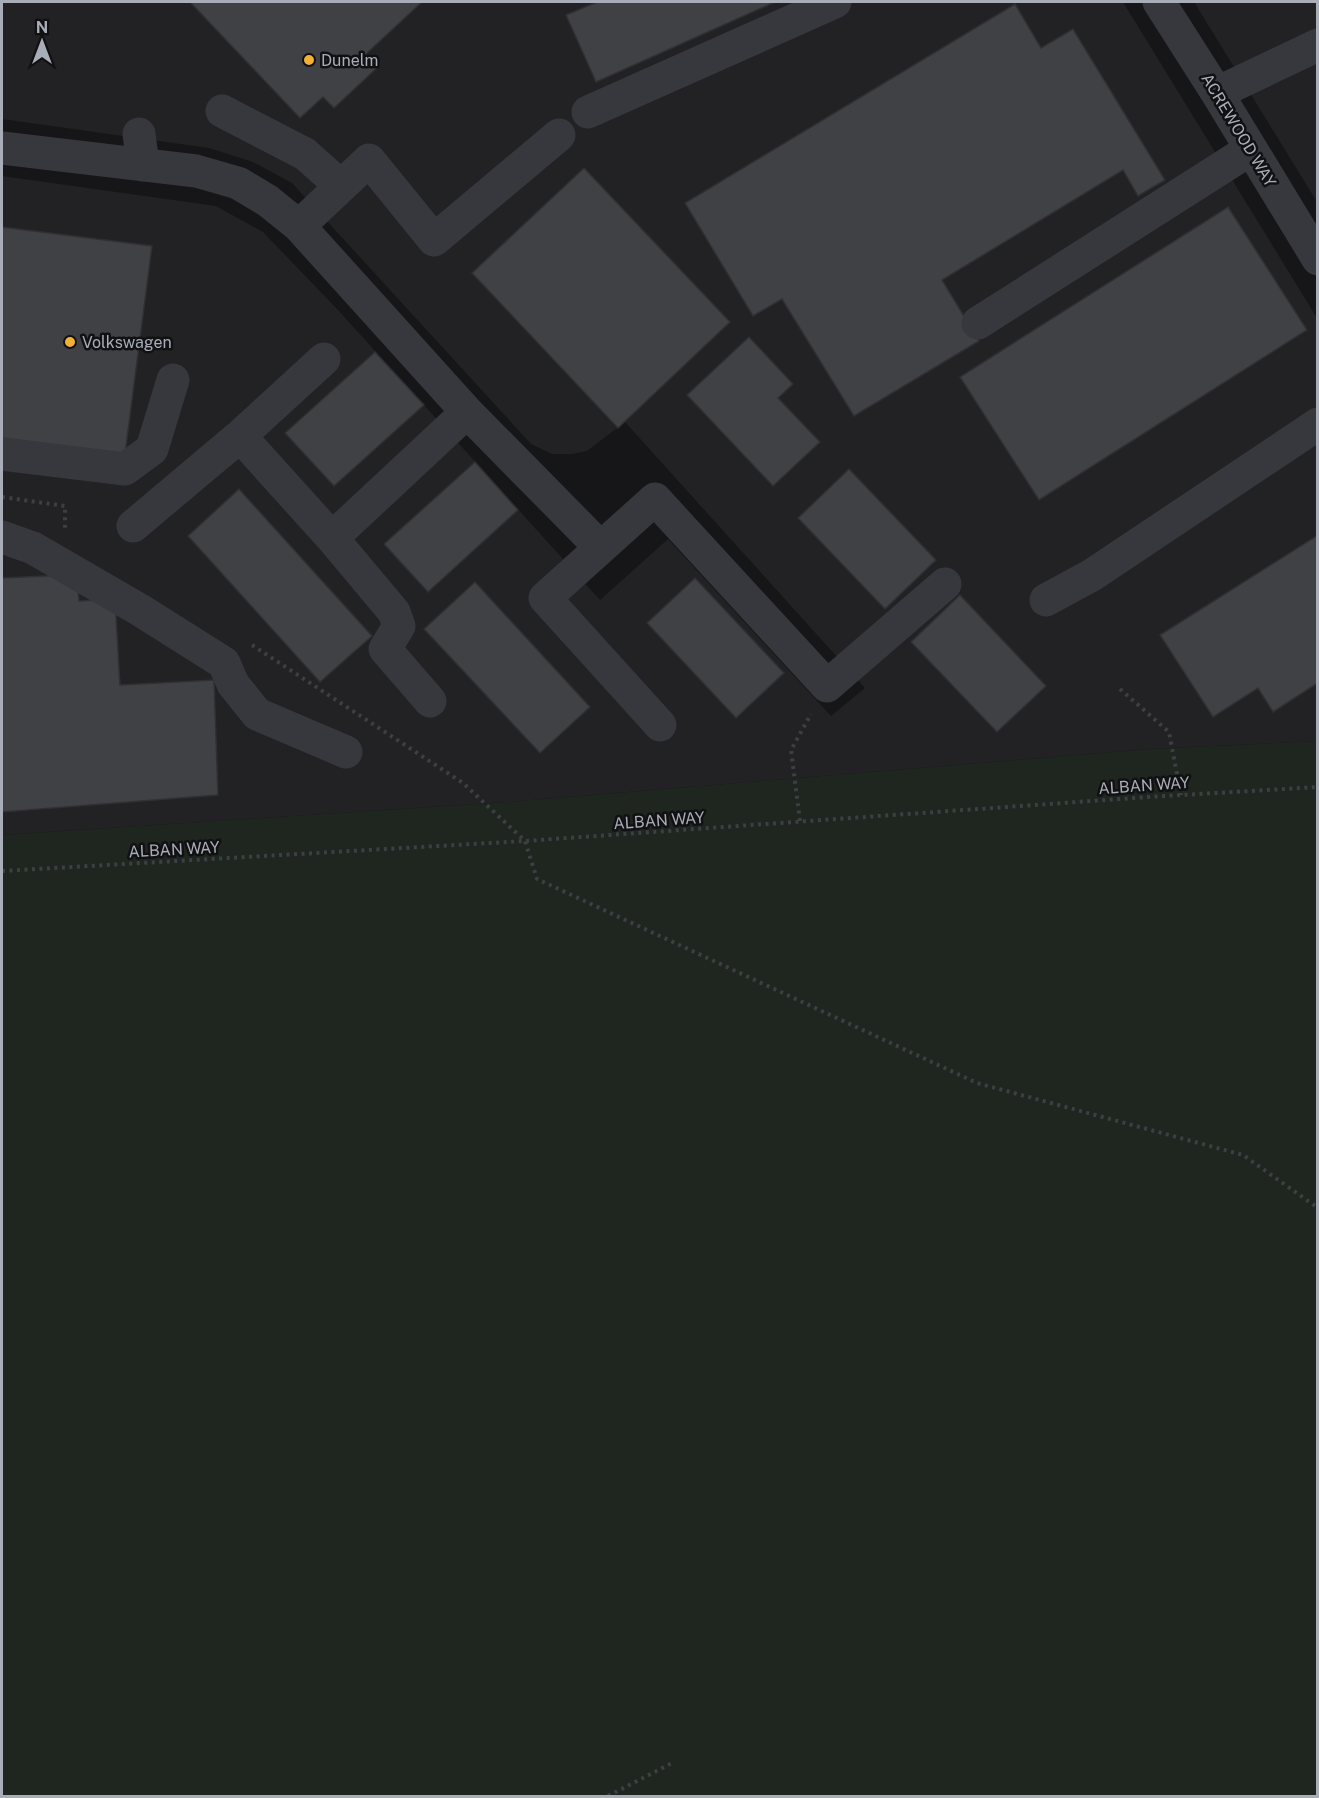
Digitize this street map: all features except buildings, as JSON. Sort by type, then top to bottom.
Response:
[{"type":"street","points":[[588,112],[835,2]]},
{"type":"street","name":"ACREWOOD WAY","points":[[1159,2],[1317,259]]},
{"type":"street","points":[[1217,93],[1317,45]]},
{"type":"street","points":[[222,111],[305,154],[341,186]]},
{"type":"street","points":[[299,226],[369,160],[434,240],[559,135]]},
{"type":"street","points":[[2,148],[141,150],[196,171],[238,183],[268,201],[299,226],[467,412],[600,547]]},
{"type":"street","points":[[978,323],[1251,149]]},
{"type":"street","points":[[133,526],[240,436],[324,359]]},
{"type":"street","points":[[2,454],[125,469],[152,449],[173,380]]},
{"type":"street","points":[[332,538],[467,412]]},
{"type":"street","points":[[1046,600],[1092,575],[1317,424]]},
{"type":"street","points":[[240,436],[332,538],[394,612],[399,626],[385,649],[430,701]]},
{"type":"street","points":[[660,725],[544,598],[655,499],[827,686],[945,584]]},
{"type":"street","points":[[2,537],[33,548],[140,610],[224,663],[233,684],[257,714],[346,752]]},
{"type":"path","points":[[2,496],[65,506],[64,538]]},
{"type":"path","points":[[250,643],[463,783],[525,841],[537,879],[977,1083],[1243,1155],[1317,1208]]},
{"type":"path","points":[[800,821],[791,750],[827,686]]},
{"type":"path","points":[[1120,689],[1169,732],[1181,795]]},
{"type":"path","name":"ALBAN WAY","points":[[2,871],[525,841],[1317,787]]},
{"type":"path","points":[[608,1797],[672,1763]]},
{"type":"shaded area","points":[[2,2],[1123,2],[1317,318],[1317,741],[1150,749],[508,802],[2,835],[2,176],[216,206],[263,232],[339,311],[600,600],[668,539],[831,716],[865,688],[625,422],[587,451],[552,454],[531,444],[292,183],[253,162],[209,148],[2,119]]},
{"type":"shaded area","points":[[1194,2],[1317,2],[1317,202]]},
{"type":"shaded area","points":[[1317,741],[1317,1796],[2,1796],[2,835],[508,802],[1150,749]]},
{"type":"place","name":"Dunelm","points":[[309,60]]},
{"type":"place","name":"Volkswagen","points":[[70,342]]}]
